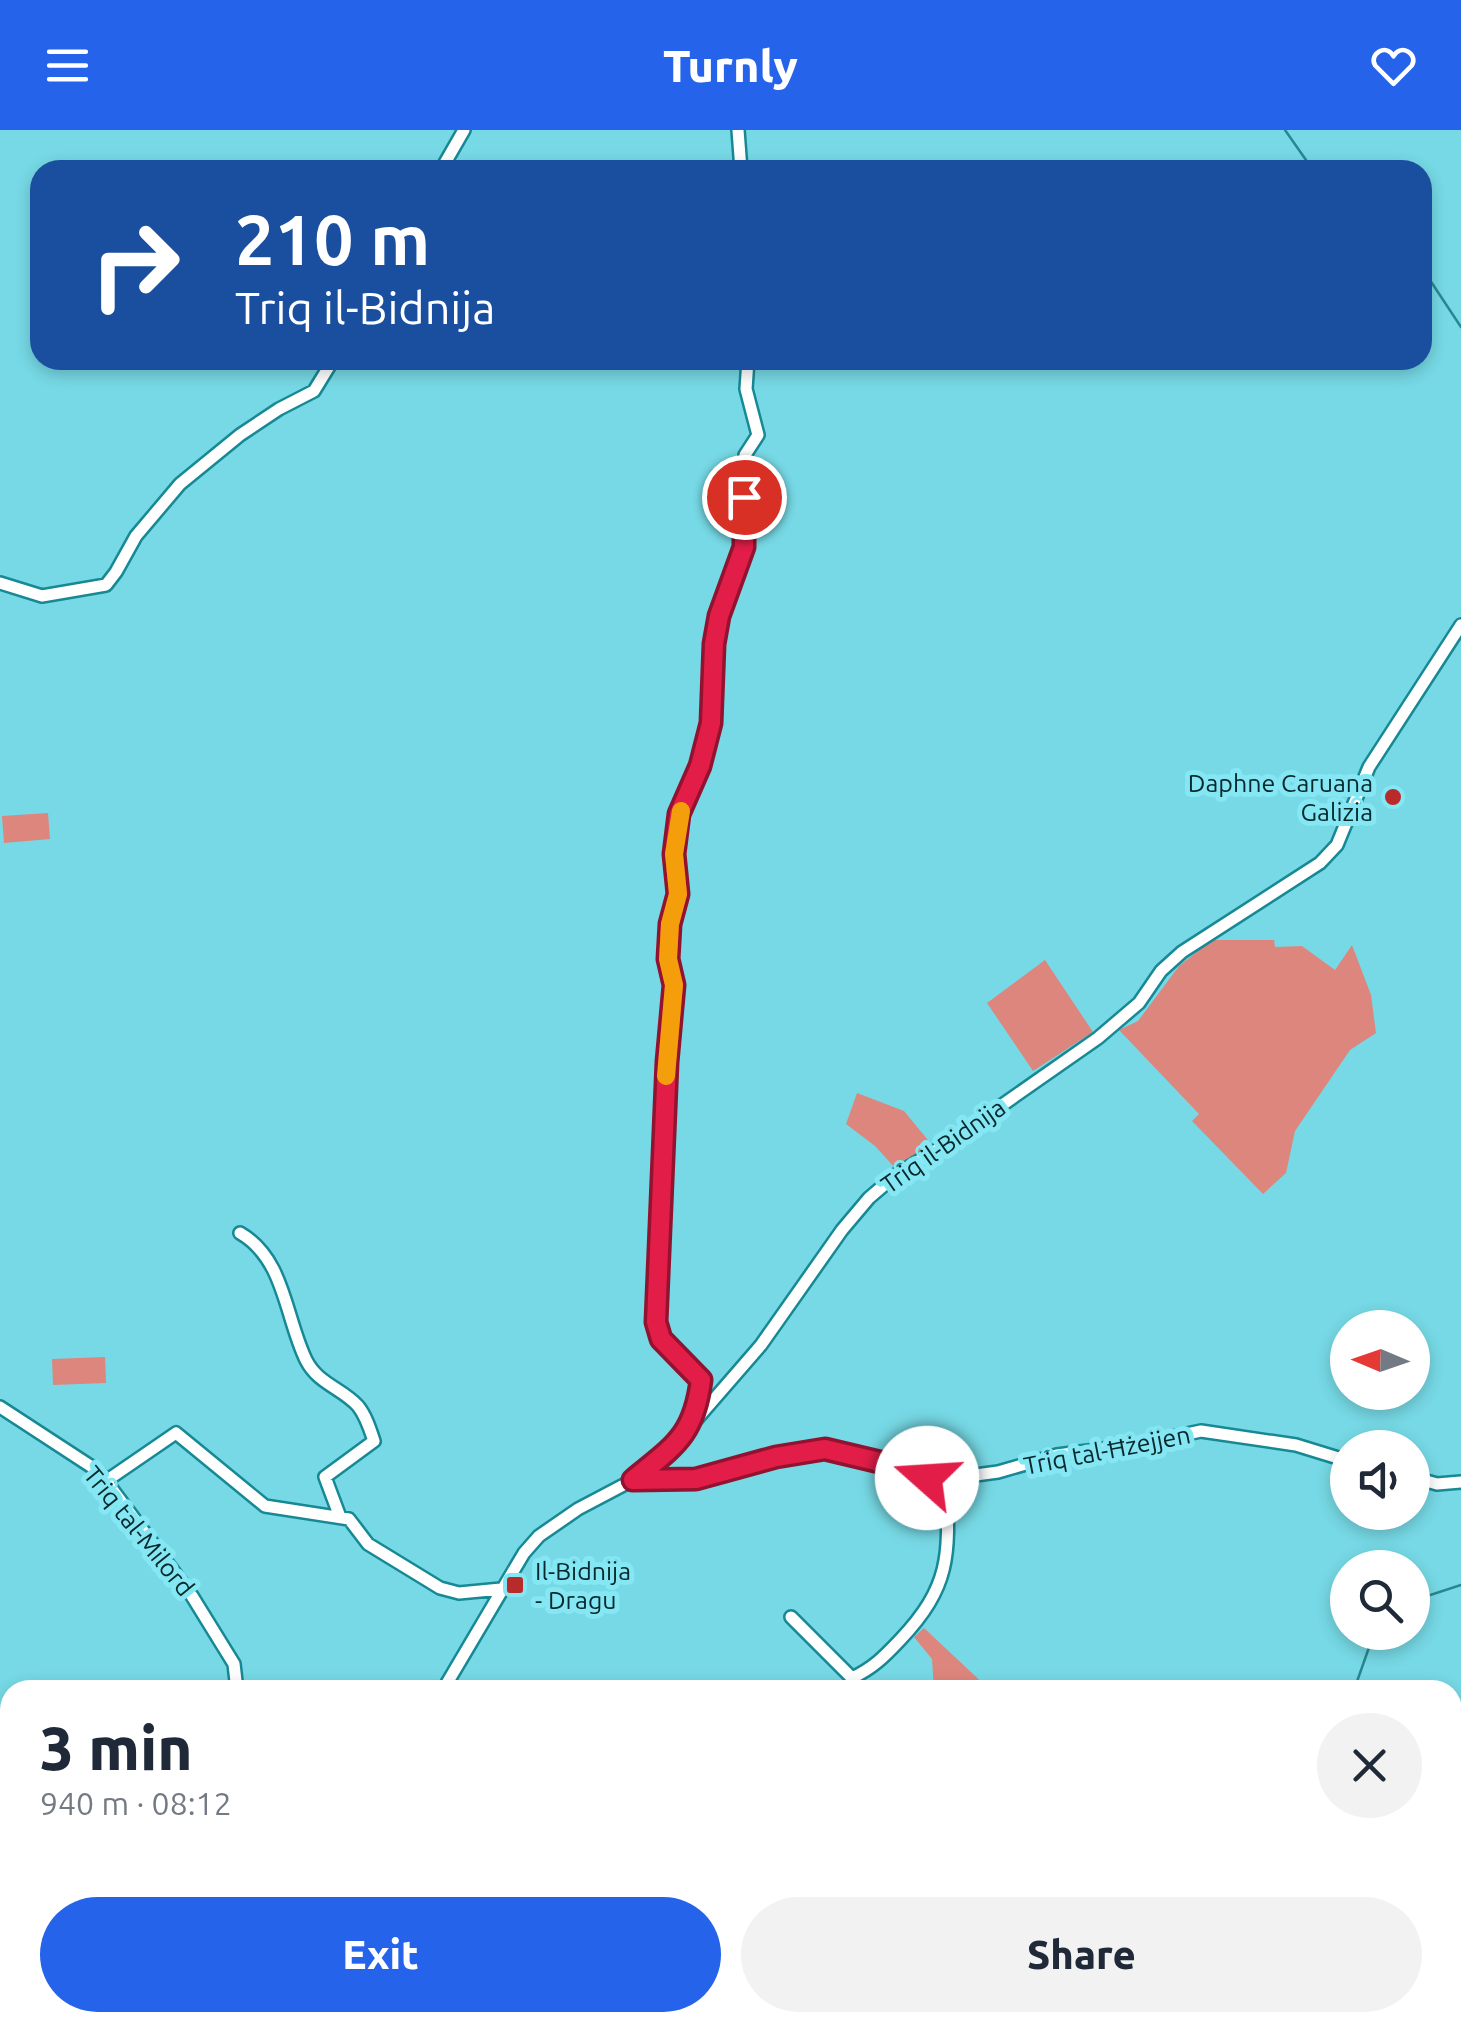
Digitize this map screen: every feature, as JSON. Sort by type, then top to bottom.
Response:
[{"type":"street","points":[[448,160],[464,130]]},
{"type":"street","points":[[738,130],[740,160]]},
{"type":"street","points":[[0,583],[42,596],[106,585],[136,536],[180,484],[240,435],[314,391],[327,370]]},
{"type":"street","points":[[691,1426],[701,1380],[661,1339],[656,1322],[674,985],[668,959],[670,924],[678,894],[674,854],[679,814],[708,738],[719,616],[744,547],[745,455],[758,434],[746,388],[747,370]]},
{"type":"street","name":"Triq il-Bidnija","points":[[449,1680],[524,1552],[538,1536],[578,1508],[633,1480],[670,1450],[761,1345],[869,1198],[896,1174],[945,1145],[1098,1038],[1140,1003],[1160,972],[1182,952],[1320,863],[1337,845],[1370,768],[1461,625]]},
{"type":"street","points":[[240,1233],[258,1243],[276,1273],[308,1365],[331,1388],[356,1404],[369,1424],[374,1441],[326,1477],[340,1517]]},
{"type":"street","name":"Triq tal-Milord","points":[[0,1406],[95,1469],[106,1481],[192,1596],[234,1664],[236,1680]]},
{"type":"street","name":"Triq tal-Ħżejjen","points":[[633,1480],[696,1479],[776,1457],[825,1449],[927,1478],[946,1479],[998,1472],[1057,1454],[1134,1445],[1201,1431],[1296,1445],[1330,1455]]},
{"type":"street","points":[[106,1481],[176,1433],[265,1506],[349,1519],[368,1544],[440,1588],[459,1592],[502,1589]]},
{"type":"street","points":[[791,1617],[852,1678],[878,1666],[924,1614],[940,1582],[948,1542],[946,1479]]},
{"type":"street","points":[[1430,1482],[1461,1482]]},
{"type":"shaded area","points":[[48,813],[50,839],[4,843],[2,816]]},
{"type":"shaded area","points":[[1212,940],[1274,940],[1275,947],[1302,946],[1335,970],[1352,945],[1371,995],[1376,1033],[1350,1050],[1295,1131],[1286,1173],[1263,1194],[1192,1121],[1199,1114],[1119,1030],[1138,1021],[1179,966]]},
{"type":"shaded area","points":[[1045,960],[1093,1032],[1033,1071],[987,1003]]},
{"type":"shaded area","points":[[857,1093],[904,1111],[932,1145],[896,1169],[875,1146],[846,1124]]},
{"type":"shaded area","points":[[105,1357],[106,1383],[53,1385],[52,1359]]},
{"type":"shaded area","points":[[924,1628],[979,1680],[933,1680],[932,1659],[914,1637]]},
{"type":"waterway","points":[[1285,130],[1306,160]]},
{"type":"waterway","points":[[1432,283],[1461,327]]},
{"type":"waterway","points":[[1430,1595],[1461,1585]]},
{"type":"waterway","points":[[1358,1680],[1368,1650]]},
{"type":"slow traffic","points":[[666,1076],[674,985],[668,959],[670,924],[678,894],[674,854],[681,811]]},
{"type":"place","name":"Daphne Caruana Galizia","points":[[1393,797]]},
{"type":"place","name":"Il-Bidnija - Dragu","points":[[515,1585]]},
{"type":"route","points":[[744,497],[744,547],[719,616],[714,644],[711,723],[700,766],[679,814],[674,854],[678,894],[670,924],[668,959],[674,985],[658,1222],[656,1322],[661,1339],[701,1380],[691,1426],[670,1450],[633,1480],[696,1479],[776,1457],[825,1449],[927,1478]]}]
